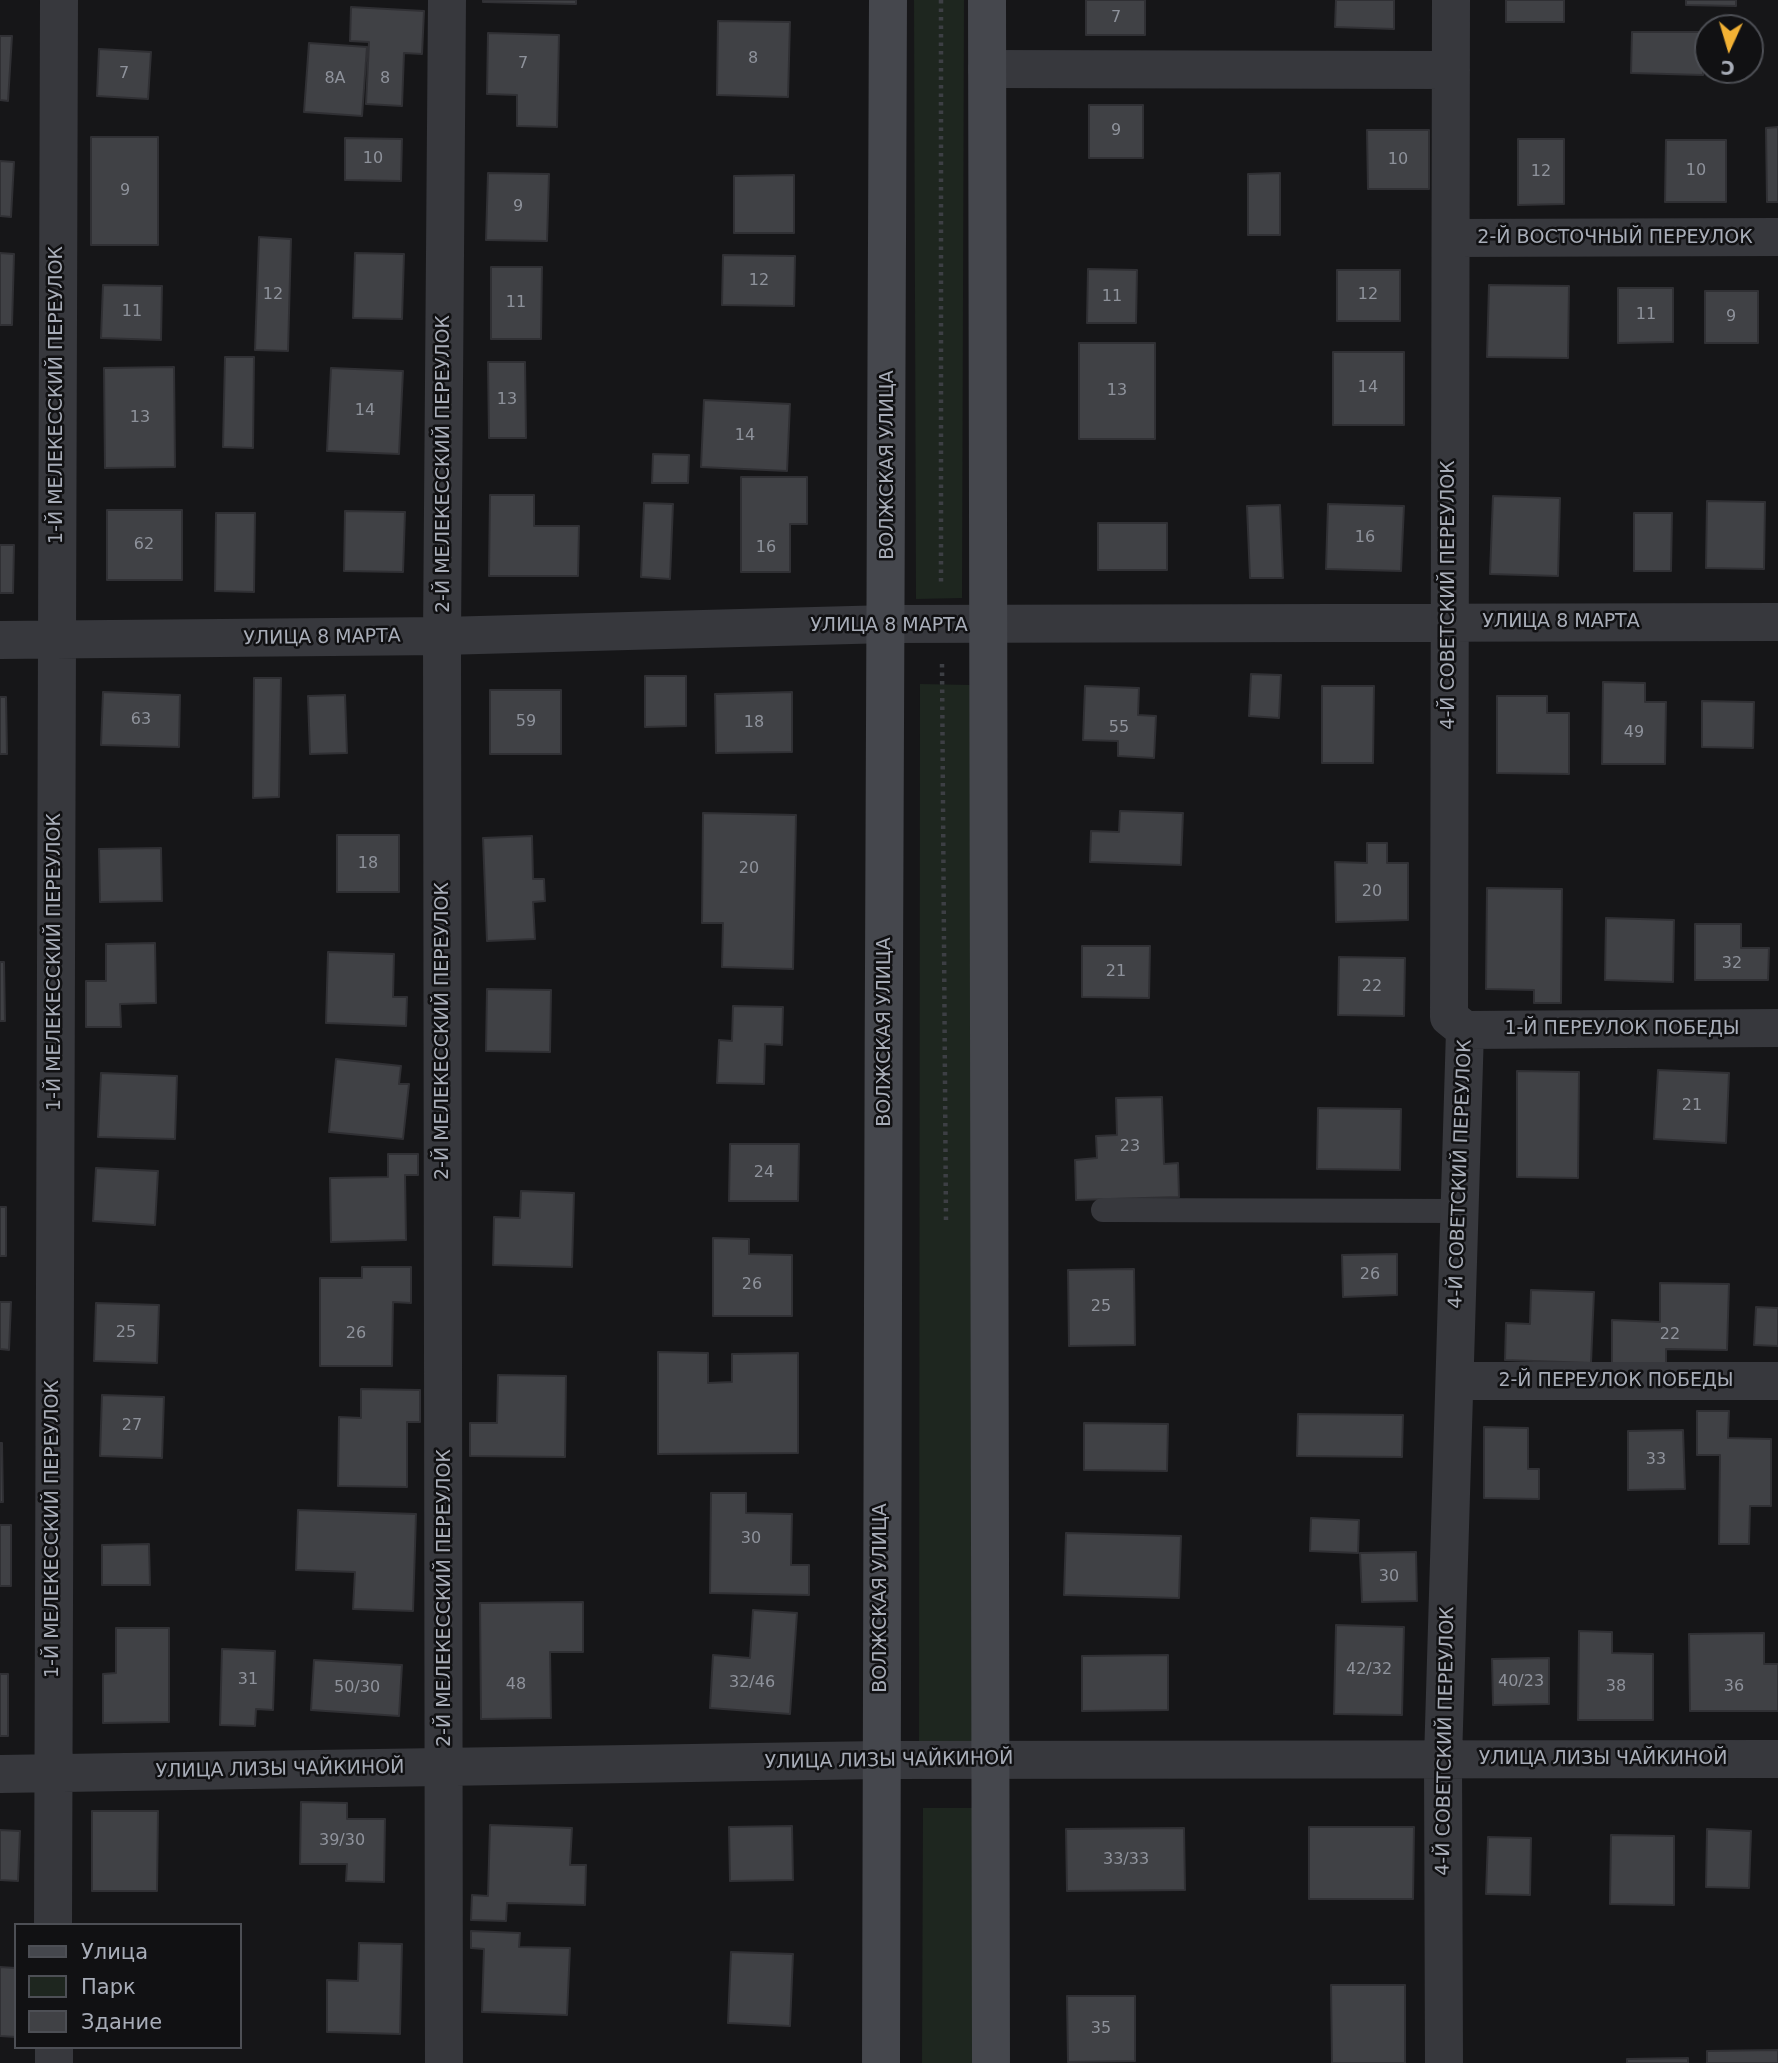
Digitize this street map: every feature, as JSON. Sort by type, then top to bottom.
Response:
[{"type":"main road","name":"ВОЛЖСКАЯ УЛИЦА","points":[[881,2063],[880,1760],[888,624],[888,0]]},
{"type":"main road","points":[[987,0],[986,626],[991,2063]]},
{"type":"street","name":"1-Й МЕЛЕКЕССКИЙ ПЕРЕУЛОК","points":[[53,1923],[59,0]]},
{"type":"street","name":"2-Й МЕЛЕКЕССКИЙ ПЕРЕУЛОК","points":[[444,2063],[442,636],[447,0]]},
{"type":"street","name":"4-Й СОВЕТСКИЙ ПЕРЕУЛОК","points":[[1444,2063],[1443,1759],[1465,1030],[1449,1017],[1448,623],[1453,238],[1451,0]]},
{"type":"street","points":[[987,69],[1451,70]]},
{"type":"street","name":"2-Й ВОСТОЧНЫЙ ПЕРЕУЛОК","points":[[1453,238],[1778,237]]},
{"type":"street","name":"УЛИЦА 8 МАРТА","points":[[0,640],[442,636],[888,624],[986,626],[1778,622]]},
{"type":"street","name":"1-Й ПЕРЕУЛОК ПОБЕДЫ","points":[[1465,1030],[1778,1028]]},
{"type":"street","name":"2-Й ПЕРЕУЛОК ПОБЕДЫ","points":[[1455,1381],[1778,1381]]},
{"type":"street","name":"УЛИЦА ЛИЗЫ ЧАЙКИНОЙ","points":[[0,1774],[880,1760],[1778,1759]]},
{"type":"lane","points":[[1103,1210],[1458,1210]]},
{"type":"path","points":[[942,0],[946,1235]]},
{"type":"green space","points":[[914,0],[964,0],[962,598],[916,599]]},
{"type":"green space","points":[[920,684],[971,685],[972,1741],[919,1741]]},
{"type":"green space","points":[[923,1808],[976,1808],[975,2063],[922,2063]]},
{"type":"building","points":[[576,0],[576,4],[483,2]]},
{"type":"building","points":[[1086,0],[1145,0],[1145,35],[1086,35]]},
{"type":"building","points":[[1336,0],[1394,0],[1394,29],[1335,27]]},
{"type":"building","points":[[1506,0],[1564,0],[1564,22],[1506,22]]},
{"type":"building","points":[[1686,0],[1736,0],[1736,6],[1686,5]]},
{"type":"building","points":[[351,7],[424,11],[422,54],[404,53],[402,106],[366,104],[369,42],[350,41]]},
{"type":"building","points":[[718,21],[790,22],[788,97],[717,95]]},
{"type":"building","points":[[1632,32],[1694,32],[1694,75],[1631,73]]},
{"type":"building","points":[[488,33],[559,35],[557,127],[517,126],[517,95],[487,94]]},
{"type":"building","points":[[0,36],[12,36],[8,101],[0,100]]},
{"type":"building","points":[[309,43],[367,47],[362,116],[304,112]]},
{"type":"building","points":[[99,49],[151,52],[148,99],[97,96]]},
{"type":"building","points":[[1089,105],[1143,105],[1143,158],[1089,158]]},
{"type":"building","points":[[1778,127],[1778,202],[1767,202],[1766,128]]},
{"type":"building","points":[[1367,130],[1429,130],[1429,189],[1368,189]]},
{"type":"building","points":[[91,137],[158,137],[158,245],[91,245]]},
{"type":"building","points":[[345,138],[402,139],[401,181],[345,180]]},
{"type":"building","points":[[1518,139],[1564,139],[1564,204],[1518,205]]},
{"type":"building","points":[[1666,140],[1726,140],[1726,202],[1665,202]]},
{"type":"building","points":[[0,161],[14,162],[11,217],[0,216]]},
{"type":"building","points":[[488,173],[549,174],[547,241],[486,240]]},
{"type":"building","points":[[1280,173],[1280,235],[1248,235],[1248,174]]},
{"type":"building","points":[[794,175],[794,233],[734,233],[734,176]]},
{"type":"building","points":[[259,237],[291,239],[288,351],[255,350]]},
{"type":"building","points":[[0,253],[14,254],[12,325],[0,325]]},
{"type":"building","points":[[355,253],[404,254],[402,319],[353,318]]},
{"type":"building","points":[[723,255],[795,256],[794,306],[722,305]]},
{"type":"building","points":[[491,267],[542,267],[541,339],[491,339]]},
{"type":"building","points":[[1088,269],[1137,270],[1136,323],[1087,323]]},
{"type":"building","points":[[1337,270],[1400,270],[1400,321],[1337,321]]},
{"type":"building","points":[[103,285],[162,286],[161,340],[101,338]]},
{"type":"building","points":[[1489,285],[1569,286],[1568,358],[1487,357]]},
{"type":"building","points":[[1618,288],[1673,288],[1673,342],[1618,343]]},
{"type":"building","points":[[1705,291],[1758,291],[1758,343],[1705,343]]},
{"type":"building","points":[[1079,343],[1155,343],[1155,439],[1079,439]]},
{"type":"building","points":[[1333,352],[1404,352],[1404,425],[1333,425]]},
{"type":"building","points":[[225,357],[254,357],[253,448],[223,447]]},
{"type":"building","points":[[488,362],[525,362],[526,438],[489,438]]},
{"type":"building","points":[[174,367],[175,467],[105,468],[104,368]]},
{"type":"building","points":[[331,368],[403,371],[399,454],[327,451]]},
{"type":"building","points":[[704,400],[790,404],[787,471],[701,467]]},
{"type":"building","points":[[653,454],[689,455],[688,483],[652,483]]},
{"type":"building","points":[[741,477],[807,477],[807,524],[790,524],[790,572],[741,572]]},
{"type":"building","points":[[490,495],[534,495],[534,526],[579,526],[578,576],[489,576]]},
{"type":"building","points":[[1493,496],[1560,498],[1558,576],[1490,574]]},
{"type":"building","points":[[1707,501],[1765,502],[1764,569],[1706,568]]},
{"type":"building","points":[[644,503],[673,504],[670,579],[641,577]]},
{"type":"building","points":[[1328,504],[1404,506],[1401,571],[1326,569]]},
{"type":"building","points":[[1280,505],[1283,578],[1250,578],[1247,506]]},
{"type":"building","points":[[107,510],[182,510],[182,580],[107,580]]},
{"type":"building","points":[[345,511],[405,512],[403,572],[344,571]]},
{"type":"building","points":[[216,513],[255,513],[254,592],[215,591]]},
{"type":"building","points":[[1634,513],[1672,513],[1671,571],[1634,571]]},
{"type":"building","points":[[1098,523],[1167,523],[1167,570],[1098,570]]},
{"type":"building","points":[[0,545],[14,545],[13,593],[0,593]]},
{"type":"building","points":[[1251,674],[1281,675],[1279,718],[1249,716]]},
{"type":"building","points":[[645,676],[686,676],[686,726],[645,727]]},
{"type":"building","points":[[254,678],[281,678],[279,797],[253,798]]},
{"type":"building","points":[[1603,682],[1645,683],[1645,702],[1666,702],[1665,764],[1602,764]]},
{"type":"building","points":[[1085,686],[1139,688],[1138,715],[1156,716],[1154,758],[1118,756],[1118,741],[1083,740]]},
{"type":"building","points":[[1322,686],[1374,686],[1373,763],[1322,763]]},
{"type":"building","points":[[490,690],[561,690],[561,754],[490,754]]},
{"type":"building","points":[[103,692],[180,695],[179,747],[101,745]]},
{"type":"building","points":[[792,692],[792,752],[716,753],[715,694]]},
{"type":"building","points":[[345,695],[347,753],[310,754],[308,696]]},
{"type":"building","points":[[1497,696],[1547,696],[1547,713],[1569,713],[1569,774],[1497,773]]},
{"type":"building","points":[[0,697],[6,697],[7,754],[0,754]]},
{"type":"building","points":[[1702,701],[1754,702],[1753,748],[1702,747]]},
{"type":"building","points":[[1120,811],[1183,813],[1181,865],[1090,862],[1091,831],[1119,832]]},
{"type":"building","points":[[703,813],[796,815],[793,969],[722,967],[723,923],[702,923]]},
{"type":"building","points":[[337,835],[399,835],[399,892],[337,892]]},
{"type":"building","points":[[532,836],[533,879],[544,879],[545,901],[533,902],[535,939],[487,941],[483,838]]},
{"type":"building","points":[[1367,843],[1387,843],[1387,863],[1408,863],[1408,920],[1336,922],[1335,862],[1367,863]]},
{"type":"building","points":[[161,848],[162,901],[100,902],[99,849]]},
{"type":"building","points":[[1487,888],[1562,889],[1561,1003],[1534,1003],[1534,990],[1486,989]]},
{"type":"building","points":[[1606,918],[1674,920],[1673,982],[1605,980]]},
{"type":"building","points":[[1695,924],[1741,924],[1741,948],[1769,948],[1768,980],[1695,980]]},
{"type":"building","points":[[155,943],[156,1003],[120,1004],[121,1027],[86,1027],[86,981],[106,981],[106,944]]},
{"type":"building","points":[[1082,946],[1150,946],[1149,998],[1082,997]]},
{"type":"building","points":[[328,952],[394,954],[393,997],[407,997],[406,1026],[326,1023]]},
{"type":"building","points":[[1339,957],[1405,958],[1404,1016],[1338,1015]]},
{"type":"building","points":[[0,962],[4,962],[5,1021],[0,1021]]},
{"type":"building","points":[[487,989],[551,990],[550,1052],[486,1051]]},
{"type":"building","points":[[733,1006],[783,1007],[782,1045],[765,1044],[764,1084],[717,1083],[719,1040],[732,1041]]},
{"type":"building","points":[[336,1059],[401,1066],[399,1084],[409,1084],[403,1139],[329,1132]]},
{"type":"building","points":[[1658,1070],[1729,1073],[1726,1143],[1654,1139]]},
{"type":"building","points":[[1517,1071],[1579,1072],[1578,1178],[1517,1177]]},
{"type":"building","points":[[101,1073],[177,1076],[175,1139],[98,1137]]},
{"type":"building","points":[[1162,1097],[1164,1164],[1178,1163],[1179,1197],[1076,1200],[1075,1160],[1097,1158],[1096,1136],[1117,1135],[1116,1098]]},
{"type":"building","points":[[1318,1108],[1401,1109],[1400,1170],[1317,1169]]},
{"type":"building","points":[[730,1144],[799,1144],[798,1201],[729,1201]]},
{"type":"building","points":[[388,1154],[418,1154],[418,1175],[405,1175],[406,1240],[331,1242],[330,1178],[388,1177]]},
{"type":"building","points":[[96,1168],[158,1171],[155,1225],[93,1221]]},
{"type":"building","points":[[521,1191],[574,1193],[572,1267],[493,1265],[494,1217],[520,1218]]},
{"type":"building","points":[[0,1207],[6,1207],[6,1256],[0,1256]]},
{"type":"building","points":[[713,1238],[749,1239],[749,1254],[792,1255],[792,1316],[713,1316]]},
{"type":"building","points":[[1397,1254],[1397,1295],[1343,1297],[1342,1255]]},
{"type":"building","points":[[362,1267],[411,1267],[411,1303],[393,1302],[392,1366],[320,1366],[320,1278],[362,1278]]},
{"type":"building","points":[[1134,1269],[1135,1345],[1069,1346],[1068,1270]]},
{"type":"building","points":[[1660,1283],[1729,1284],[1727,1350],[1666,1349],[1666,1365],[1612,1364],[1612,1320],[1660,1322]]},
{"type":"building","points":[[1531,1290],[1594,1292],[1591,1363],[1505,1360],[1506,1323],[1530,1324]]},
{"type":"building","points":[[0,1302],[11,1302],[9,1350],[0,1349]]},
{"type":"building","points":[[96,1303],[159,1305],[157,1363],[94,1361]]},
{"type":"building","points":[[1756,1307],[1778,1308],[1778,1346],[1754,1345]]},
{"type":"building","points":[[658,1352],[708,1353],[708,1383],[732,1382],[732,1354],[798,1353],[798,1453],[658,1454]]},
{"type":"building","points":[[498,1375],[566,1376],[565,1457],[470,1456],[470,1423],[497,1423]]},
{"type":"building","points":[[361,1389],[420,1390],[420,1422],[407,1422],[407,1487],[338,1486],[339,1417],[361,1418]]},
{"type":"building","points":[[102,1395],[164,1397],[162,1458],[100,1456]]},
{"type":"building","points":[[1697,1411],[1729,1411],[1728,1438],[1771,1439],[1771,1506],[1750,1506],[1749,1544],[1719,1544],[1720,1455],[1697,1455]]},
{"type":"building","points":[[1298,1414],[1403,1415],[1402,1457],[1297,1456]]},
{"type":"building","points":[[1084,1423],[1168,1424],[1167,1471],[1084,1470]]},
{"type":"building","points":[[1484,1427],[1528,1428],[1528,1469],[1539,1469],[1539,1499],[1484,1498]]},
{"type":"building","points":[[1683,1430],[1685,1489],[1628,1490],[1628,1431]]},
{"type":"building","points":[[2,1443],[3,1502],[0,1502]]},
{"type":"building","points":[[711,1493],[746,1493],[746,1513],[792,1514],[791,1565],[809,1565],[809,1595],[710,1593]]},
{"type":"building","points":[[298,1510],[416,1514],[413,1611],[353,1609],[355,1572],[296,1570]]},
{"type":"building","points":[[1311,1518],[1359,1520],[1358,1553],[1310,1551]]},
{"type":"building","points":[[0,1525],[11,1525],[11,1586],[0,1586]]},
{"type":"building","points":[[1066,1533],[1181,1536],[1179,1598],[1064,1595]]},
{"type":"building","points":[[149,1544],[150,1585],[102,1585],[102,1545]]},
{"type":"building","points":[[1416,1552],[1417,1601],[1362,1602],[1360,1553]]},
{"type":"building","points":[[583,1602],[583,1652],[550,1652],[551,1718],[481,1719],[480,1603]]},
{"type":"building","points":[[753,1610],[797,1613],[790,1714],[710,1708],[713,1655],[750,1658]]},
{"type":"building","points":[[1336,1625],[1404,1627],[1402,1715],[1334,1714]]},
{"type":"building","points":[[116,1628],[169,1628],[169,1722],[103,1723],[103,1674],[116,1673]]},
{"type":"building","points":[[1579,1631],[1612,1632],[1612,1653],[1653,1654],[1653,1720],[1578,1720]]},
{"type":"building","points":[[1764,1633],[1764,1664],[1778,1664],[1778,1711],[1690,1711],[1689,1634]]},
{"type":"building","points":[[222,1649],[275,1651],[273,1710],[256,1709],[255,1726],[220,1725]]},
{"type":"building","points":[[1168,1655],[1168,1710],[1082,1711],[1082,1656]]},
{"type":"building","points":[[1549,1658],[1549,1704],[1493,1705],[1492,1659]]},
{"type":"building","points":[[314,1660],[402,1665],[399,1716],[311,1710]]},
{"type":"building","points":[[0,1674],[8,1674],[8,1736],[0,1736]]},
{"type":"building","points":[[301,1802],[347,1803],[347,1819],[385,1819],[384,1882],[346,1881],[347,1864],[300,1864]]},
{"type":"building","points":[[92,1811],[158,1811],[157,1891],[92,1891]]},
{"type":"building","points":[[490,1825],[572,1828],[570,1865],[586,1865],[585,1905],[507,1903],[506,1921],[471,1920],[472,1895],[488,1896]]},
{"type":"building","points":[[792,1826],[793,1880],[730,1881],[729,1827]]},
{"type":"building","points":[[1309,1827],[1414,1827],[1413,1899],[1309,1899]]},
{"type":"building","points":[[1184,1828],[1185,1890],[1067,1891],[1066,1829]]},
{"type":"building","points":[[1707,1829],[1751,1831],[1749,1888],[1706,1887]]},
{"type":"building","points":[[0,1830],[20,1831],[18,1881],[0,1880]]},
{"type":"building","points":[[1611,1835],[1674,1836],[1674,1905],[1610,1904]]},
{"type":"building","points":[[1488,1837],[1531,1838],[1530,1895],[1486,1894]]},
{"type":"building","points":[[471,1931],[520,1933],[519,1947],[570,1948],[567,2015],[482,2012],[484,1949],[471,1948]]},
{"type":"building","points":[[359,1943],[402,1944],[400,2034],[327,2032],[327,1980],[358,1981]]},
{"type":"building","points":[[731,1952],[793,1954],[790,2026],[728,2023]]},
{"type":"building","points":[[0,1967],[14,1968],[14,2037],[0,2036]]},
{"type":"building","points":[[1331,1985],[1405,1985],[1405,2063],[1332,2063]]},
{"type":"building","points":[[1067,1996],[1135,1996],[1135,2061],[1068,2062]]},
{"type":"building","points":[[1778,2050],[1778,2063],[1707,2063],[1707,2051]]},
{"type":"building","points":[[1688,2058],[1688,2063],[1627,2063],[1627,2059]]}]
